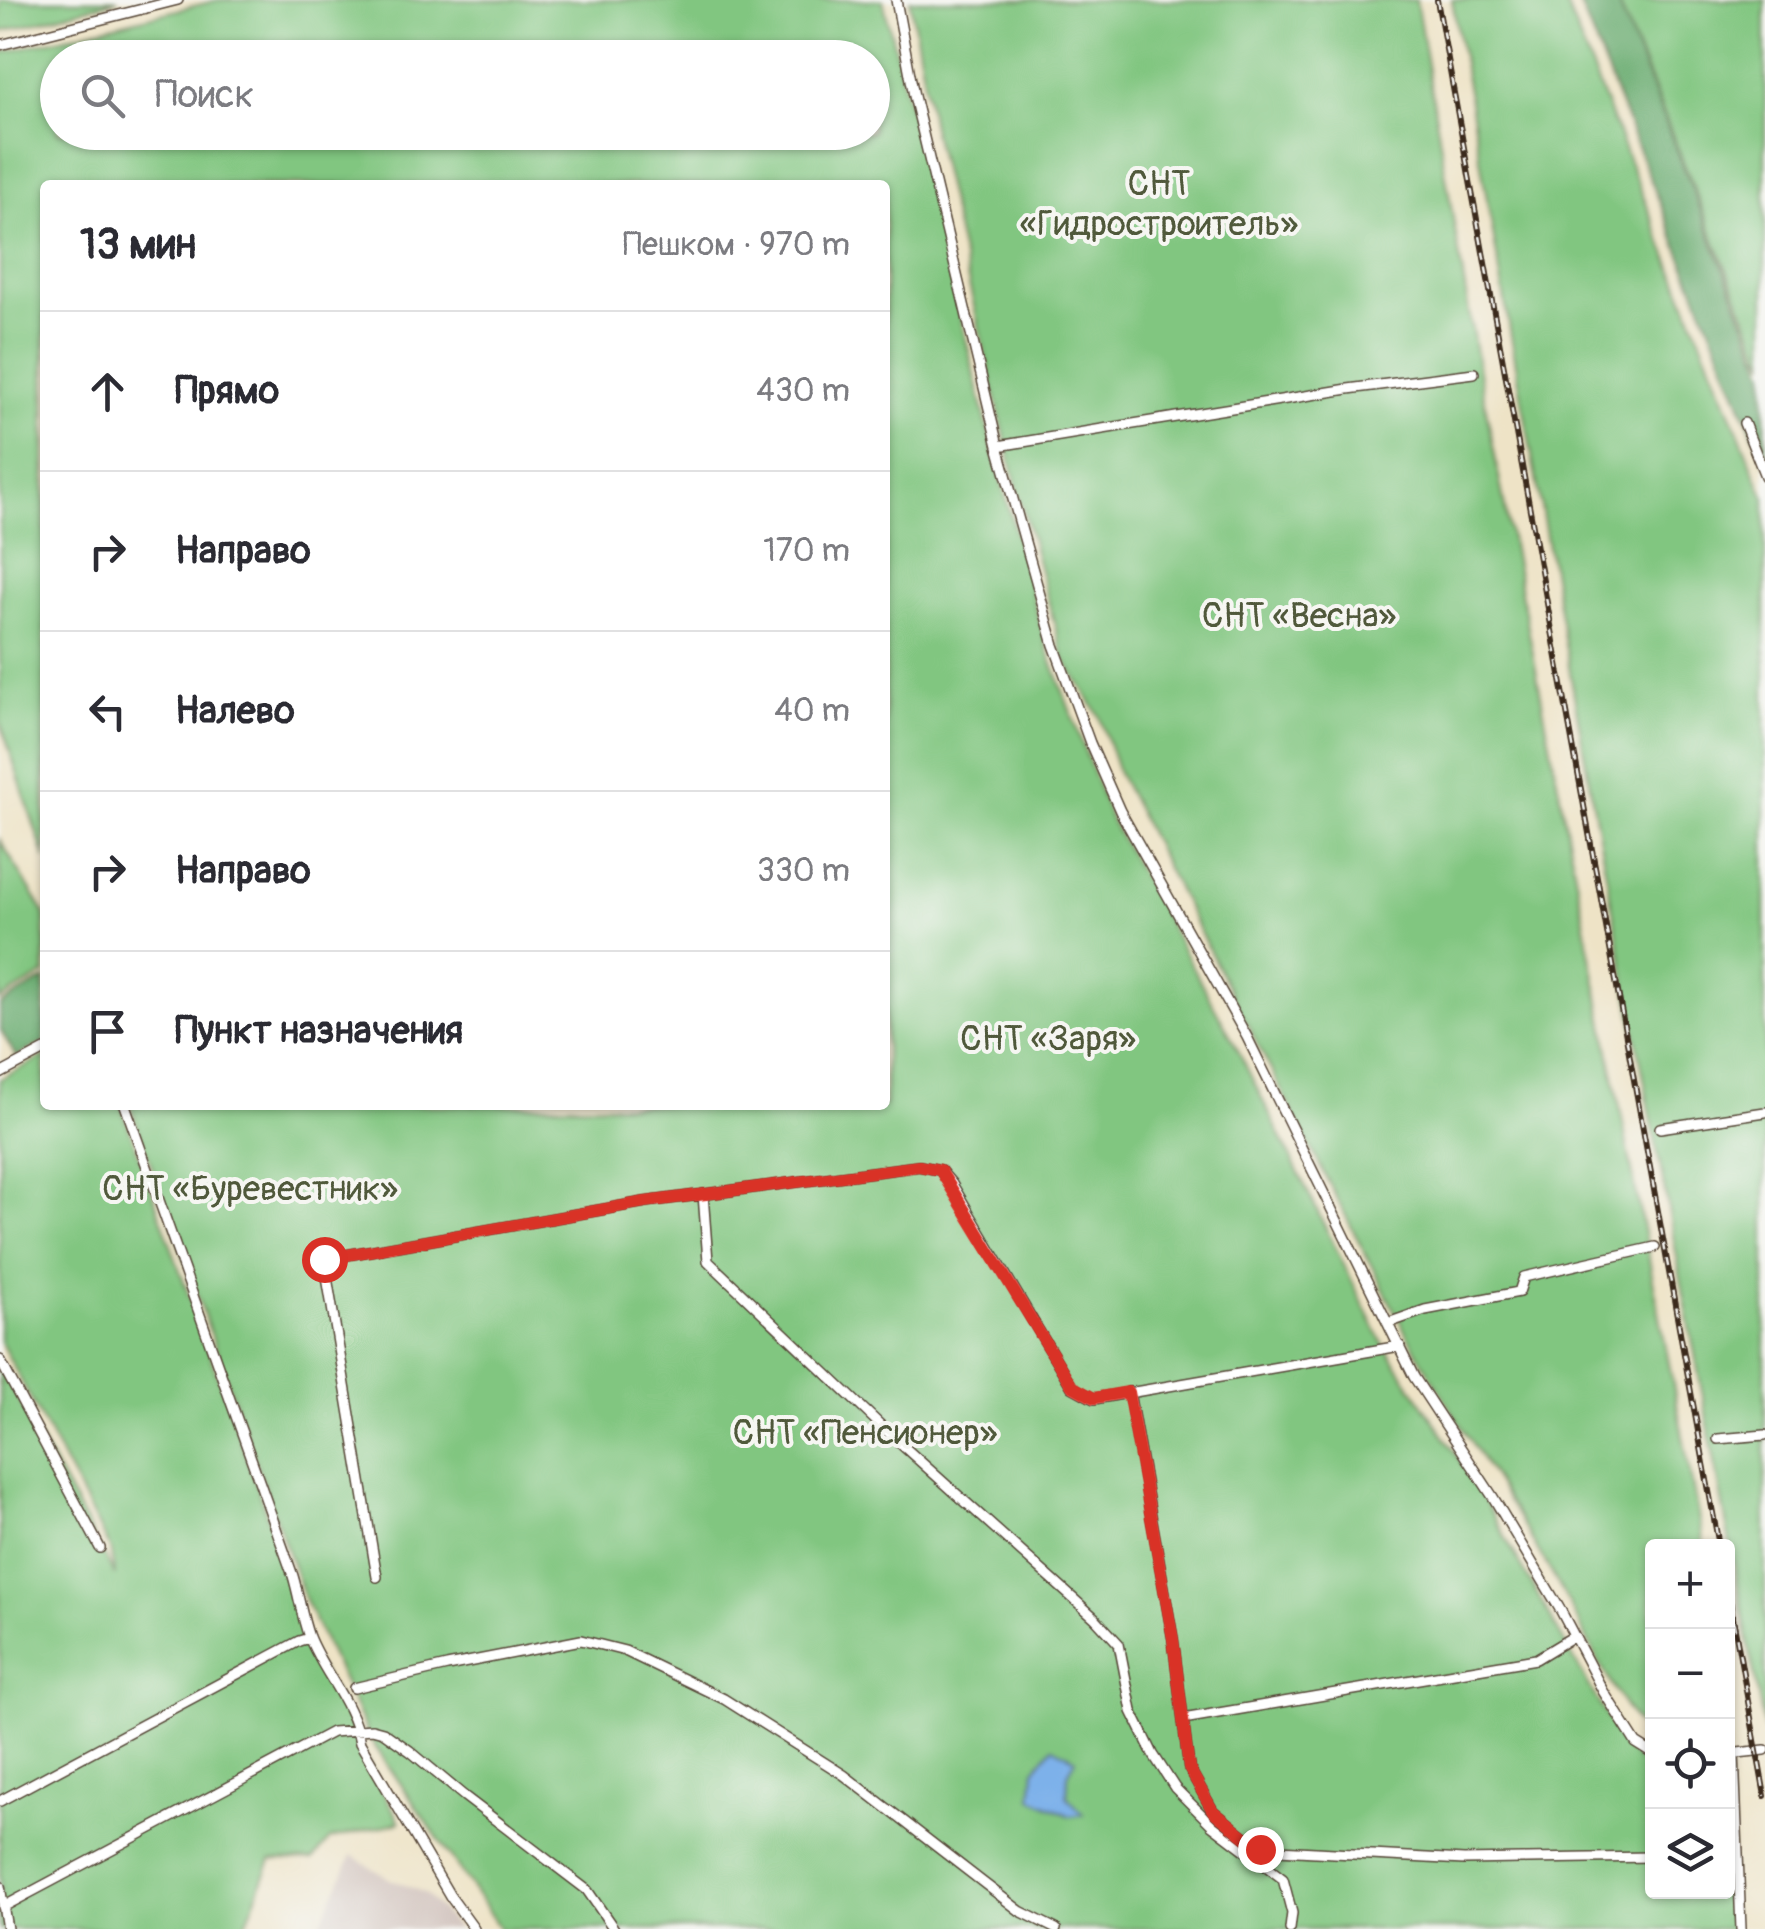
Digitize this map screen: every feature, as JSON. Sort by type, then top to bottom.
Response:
[{"type":"street","points":[[0,45],[178,0]]},
{"type":"street","points":[[896,0],[914,96],[998,446],[1054,645],[1098,760],[1120,811],[1247,1037],[1414,1377],[1493,1497],[1603,1691],[1636,1744],[1645,1750]]},
{"type":"street","points":[[998,446],[1348,389],[1474,373]]},
{"type":"street","points":[[1744,423],[1765,476]]},
{"type":"street","points":[[0,1074],[40,1053]]},
{"type":"street","points":[[127,1110],[294,1576],[309,1638],[341,1692],[360,1744],[450,1896],[474,1929]]},
{"type":"street","points":[[1660,1128],[1765,1112]]},
{"type":"street","points":[[376,1577],[324,1259],[704,1194],[919,1166],[940,1170],[1072,1386],[1094,1398],[1400,1346]]},
{"type":"street","points":[[704,1194],[708,1262],[1119,1644],[1132,1711],[1153,1754],[1175,1788],[1212,1825],[1282,1879],[1292,1913],[1290,1929]]},
{"type":"street","points":[[1388,1323],[1425,1310],[1520,1292],[1524,1277],[1655,1247]]},
{"type":"street","points":[[0,1360],[100,1548]]},
{"type":"street","points":[[1128,1392],[1173,1639],[1189,1768],[1213,1811],[1260,1849],[1464,1860],[1645,1857]]},
{"type":"street","points":[[1718,1439],[1765,1435]]},
{"type":"street","points":[[1183,1719],[1536,1659],[1574,1636]]},
{"type":"street","points":[[0,1801],[298,1640],[309,1638]]},
{"type":"street","points":[[354,1688],[582,1640],[624,1651],[724,1699],[844,1775],[1020,1911],[1056,1929]]},
{"type":"street","points":[[3,1908],[332,1732],[358,1730],[384,1732],[410,1750],[587,1890],[614,1929]]},
{"type":"street","points":[[1735,1754],[1765,1750]]},
{"type":"street","points":[[1735,1880],[1741,1929]]},
{"type":"street","points":[[0,1886],[8,1929]]},
{"type":"shaded area","points":[[352,1855],[390,1879],[425,1893],[458,1929],[318,1929]]},
{"type":"green space","points":[[0,0],[118,0],[0,32]]},
{"type":"green space","points":[[218,0],[883,0],[993,450],[1047,648],[1110,819],[1234,1042],[1382,1342],[1474,1482],[1624,1748],[1645,1766],[1645,1899],[1729,1899],[1733,1929],[500,1929],[370,1739],[304,1598],[132,1110],[890,1110],[890,180],[40,180],[40,843],[0,721],[0,53],[40,43],[40,150],[890,150],[890,40],[53,40]]},
{"type":"green space","name":"СНТ «Весна»","points":[[910,0],[1416,0],[1481,383],[1703,1539],[1645,1539],[1645,1731],[1616,1693],[1545,1562],[1406,1333],[1118,773],[1099,715],[1064,659],[1013,472],[932,127]]},
{"type":"green space","points":[[1452,0],[1564,0],[1765,498],[1765,1733],[1735,1571],[1735,1539],[1729,1539],[1592,798]]},
{"type":"green space","points":[[1578,0],[1617,0],[1765,372],[1765,463]]},
{"type":"green space","points":[[1618,0],[1765,0],[1765,363],[1619,4]]},
{"type":"green space","points":[[0,840],[40,906],[40,977],[0,1000]]},
{"type":"green space","points":[[40,982],[40,1045],[16,1057],[0,1029],[0,1005]]},
{"type":"green space","points":[[40,1059],[40,1110],[123,1110],[289,1577],[310,1654],[348,1715],[356,1741],[400,1822],[330,1839],[313,1860],[271,1860],[244,1929],[0,1929],[0,1366],[115,1576],[110,1549],[0,1341],[0,1079]]},
{"type":"water","points":[[1053,1747],[1076,1759],[1068,1774],[1067,1796],[1083,1814],[1070,1816],[1032,1798],[1035,1769]]},
{"type":"railway","points":[[1437,0],[1718,1539]]},
{"type":"railway","points":[[1735,1629],[1765,1796]]},
{"type":"route","points":[[324,1259],[645,1202],[919,1166],[940,1170],[1072,1386],[1094,1398],[1128,1392],[1173,1639],[1189,1768],[1213,1811],[1260,1849]]},
{"type":"park label","name":"СНТ «Гидростроитель»","points":[[1159,203]]},
{"type":"park label","name":"СНТ «Заря»","points":[[1048,1038]]},
{"type":"park label","name":"СНТ «Буревестник»","points":[[250,1188]]},
{"type":"park label","name":"СНТ «Пенсионер»","points":[[865,1432]]}]
